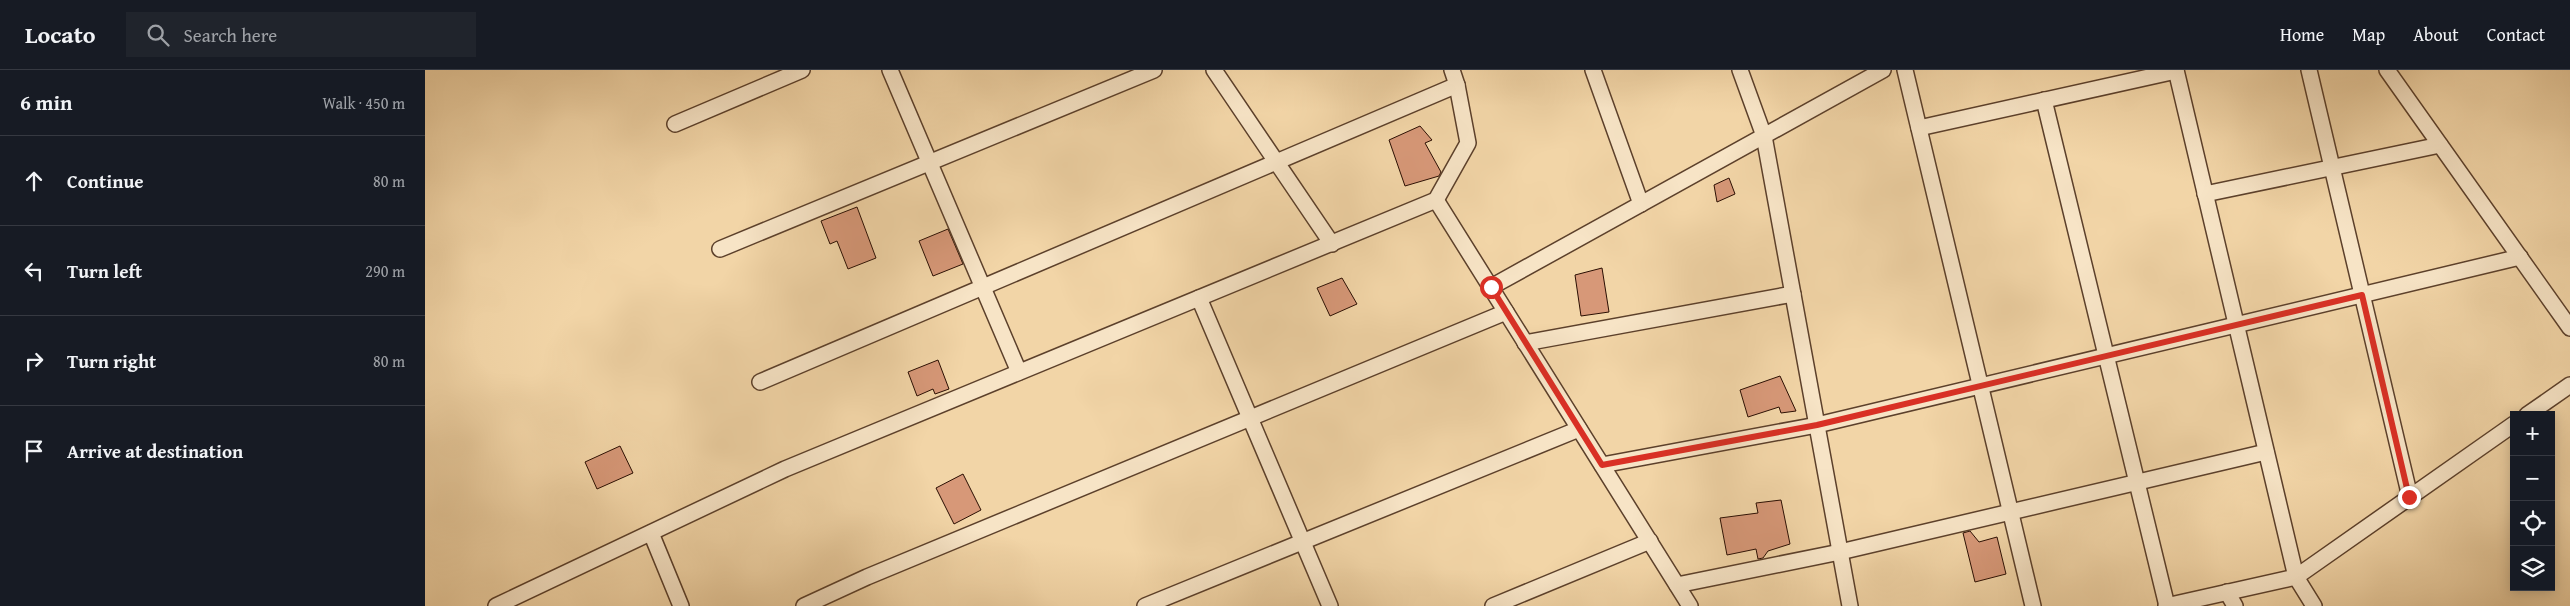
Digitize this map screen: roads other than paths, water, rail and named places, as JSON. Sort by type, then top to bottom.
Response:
[{"type":"street","points":[[675,124],[801,70]]},
{"type":"street","points":[[890,70],[1019,372]]},
{"type":"street","points":[[720,249],[1154,70]]},
{"type":"street","points":[[1214,70],[1332,244]]},
{"type":"street","points":[[496,606],[785,469],[1436,200],[1468,143],[1457,85],[1452,70]]},
{"type":"street","points":[[1593,70],[1641,204]]},
{"type":"street","points":[[1740,70],[1764,136],[1850,606]]},
{"type":"street","points":[[1491,287],[1883,70]]},
{"type":"street","points":[[1905,70],[2033,606]]},
{"type":"street","points":[[1919,128],[2176,70],[2296,577],[2314,606]]},
{"type":"street","points":[[2309,70],[2409,497]]},
{"type":"street","points":[[2387,70],[2570,328]]},
{"type":"street","points":[[760,382],[1457,85]]},
{"type":"street","points":[[2044,100],[2167,606],[2296,577],[2510,427]]},
{"type":"street","points":[[2205,194],[2440,144]]},
{"type":"street","points":[[1436,200],[1690,606]]},
{"type":"street","points":[[1602,465],[1817,425],[2520,257]]},
{"type":"street","points":[[1525,343],[1793,294]]},
{"type":"street","points":[[1199,298],[1330,606]]},
{"type":"street","points":[[804,606],[867,577],[1506,312]]},
{"type":"street","points":[[2533,411],[2570,385]]},
{"type":"street","points":[[1145,606],[1579,429]]},
{"type":"street","points":[[1677,585],[1840,552],[2266,452]]},
{"type":"street","points":[[651,533],[681,606]]},
{"type":"street","points":[[1493,606],[1650,541]]},
{"type":"street","points":[[2227,592],[2235,606]]}]
